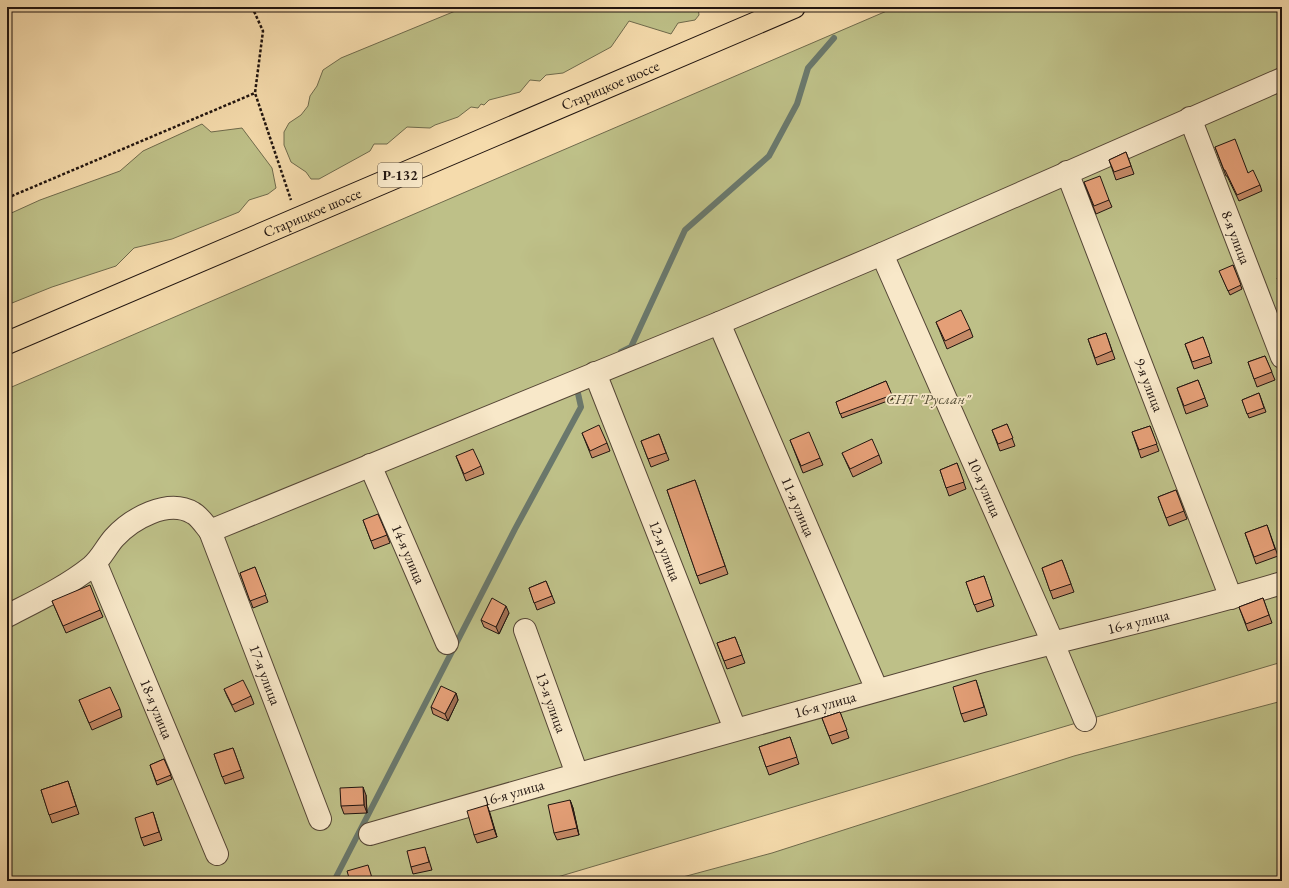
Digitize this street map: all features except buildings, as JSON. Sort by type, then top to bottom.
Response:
[{"type":"main road","name":"Старицкое шоссе","points":[[7,343],[794,7]]},
{"type":"street","points":[[7,616],[74,581],[96,564],[114,538],[132,521],[156,510],[176,508],[193,513],[210,531],[370,464],[719,323],[882,254],[1282,79]]},
{"type":"street","name":"8-я улица","points":[[1190,118],[1282,357]]},
{"type":"street","name":"9-я улица","points":[[1067,172],[1231,598]]},
{"type":"street","name":"10-я улица","points":[[882,254],[1053,642],[1085,720]]},
{"type":"street","name":"11-я улица","points":[[719,323],[877,690]]},
{"type":"street","name":"12-я улица","points":[[595,373],[735,729]]},
{"type":"street","name":"14-я улица","points":[[370,464],[447,643]]},
{"type":"street","name":"17-я улица","points":[[210,531],[320,819]]},
{"type":"street","name":"18-я улица","points":[[96,564],[217,854]]},
{"type":"street","name":"16-я улица","points":[[370,834],[735,729],[1053,642],[1231,598],[1282,583]]},
{"type":"street","name":"13-я улица","points":[[525,630],[577,774]]},
{"type":"path","points":[[252,7],[263,31],[255,93],[297,220]]},
{"type":"path","points":[[7,198],[255,93]]},
{"type":"green space","points":[[465,7],[698,7],[699,15],[695,20],[678,23],[671,34],[629,21],[611,47],[563,73],[546,75],[540,81],[530,80],[520,92],[489,100],[484,105],[481,104],[478,108],[471,107],[458,117],[430,128],[407,127],[387,144],[374,144],[370,151],[319,179],[311,179],[306,172],[291,162],[284,145],[284,132],[289,123],[301,115],[308,106],[310,96],[317,86],[323,70],[341,58]]},
{"type":"green space","name":"СНТ \"Руслан\"","points":[[896,7],[1282,7],[1282,662],[544,881],[7,881],[7,389]]},
{"type":"green space","points":[[202,124],[211,132],[242,128],[272,168],[276,188],[268,194],[249,200],[239,212],[172,239],[134,248],[116,266],[52,287],[7,305],[7,215],[40,200],[120,171],[143,151]]},
{"type":"green space","points":[[1282,701],[1282,881],[668,881],[772,853],[1074,756]]},
{"type":"waterway","points":[[621,352],[631,347],[685,230],[769,156],[797,104],[808,68],[834,38]]},
{"type":"waterway","points":[[334,881],[515,529],[581,407],[577,389]]}]
